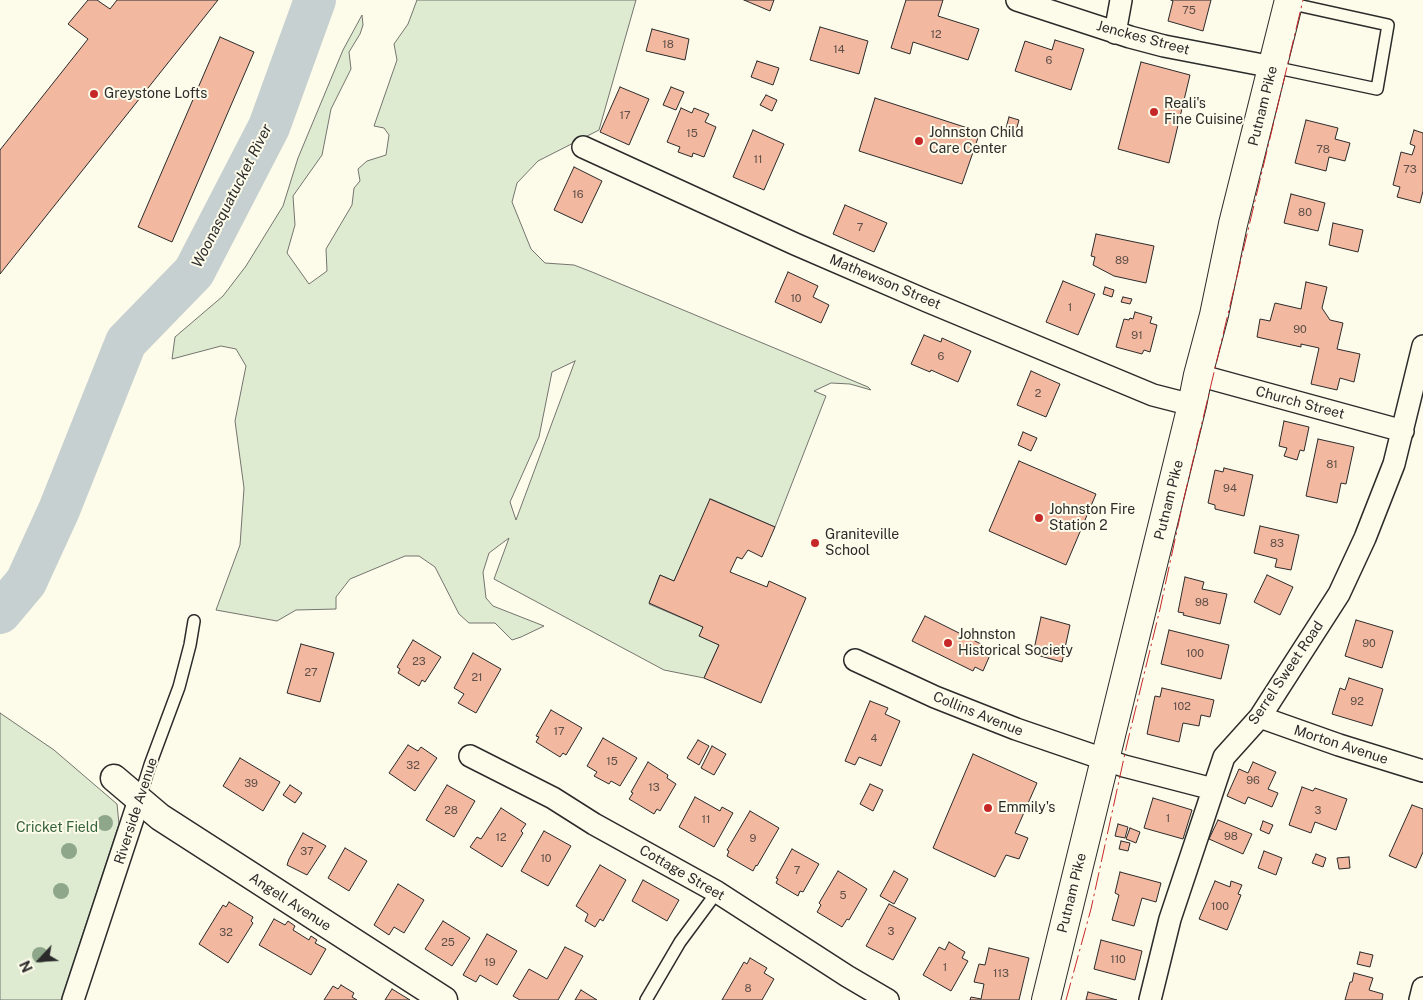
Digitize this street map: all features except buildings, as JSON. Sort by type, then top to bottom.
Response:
[{"type":"main road","name":"Putnam Pike","points":[[1046,1000],[1214,315],[1233,224],[1289,2]]},
{"type":"street","name":"Jenckes Street","points":[[1017,0],[1115,33],[1164,46],[1273,67]]},
{"type":"street","points":[[1115,33],[1121,0]]},
{"type":"street","name":"Mathewson Street","points":[[583,148],[786,240],[927,300],[1153,395],[1192,405]]},
{"type":"street","name":"Serrel Sweet Road","points":[[1150,1000],[1170,919],[1224,757],[1260,717],[1339,594],[1365,538],[1394,464],[1423,346]]},
{"type":"street","name":"Church Street","points":[[1198,375],[1403,430]]},
{"type":"street","name":"Collins Avenue","points":[[855,660],[935,697],[1008,726],[1105,760]]},
{"type":"street","name":"Morton Avenue","points":[[1260,717],[1339,746],[1423,771]]},
{"type":"street","name":"Cottage Street","points":[[470,756],[553,798],[594,824],[716,892],[888,1000]]},
{"type":"street","points":[[1105,760],[1213,789]]},
{"type":"street","name":"Angell Avenue","points":[[114,778],[160,817],[444,1000]]},
{"type":"street","name":"Riverside Avenue","points":[[74,1000],[139,800]]},
{"type":"street","points":[[1420,1000],[1423,988]]},
{"type":"lane","points":[[1273,67],[1377,89],[1388,26],[1289,2]]},
{"type":"lane","name":"Riverside Avenue","points":[[139,800],[179,688],[194,621]]},
{"type":"lane","points":[[646,1000],[680,942],[716,892]]},
{"type":"green space","points":[[417,0],[636,0],[599,130],[538,161],[517,183],[512,202],[531,249],[545,263],[574,265],[592,272],[868,387],[871,390],[850,384],[831,383],[814,391],[826,396],[775,527],[711,499],[674,581],[660,575],[649,604],[703,627],[700,636],[719,645],[704,678],[664,670],[494,579],[509,538],[489,553],[483,572],[486,598],[493,606],[544,626],[512,640],[495,623],[469,623],[459,614],[435,567],[419,556],[405,556],[350,579],[336,597],[336,609],[296,610],[277,621],[216,610],[240,545],[244,488],[235,421],[246,366],[236,349],[221,346],[172,359],[175,337],[223,296],[246,266],[283,206],[298,158],[343,50],[362,15],[363,25],[360,34],[349,52],[351,69],[331,109],[322,155],[293,196],[295,225],[287,253],[309,284],[327,271],[326,249],[352,205],[354,188],[360,181],[358,169],[367,161],[386,155],[389,135],[384,128],[374,126],[397,60],[394,44],[408,24]],"holes":[[[575,361],[516,520],[510,502],[539,437],[552,372]]]},
{"type":"green space","name":"Cricket Field","points":[[0,713],[54,750],[117,804],[119,824],[61,1000],[0,1000]]},
{"type":"waterway","name":"Woonasquatucket River","points":[[0,613],[26,582],[59,510],[126,342],[194,272],[269,127],[315,0]]},
{"type":"power","points":[[1066,1000],[1091,909],[1184,498],[1303,0]]},
{"type":"place","name":"Greystone Lofts","points":[[94,94]]},
{"type":"place","name":"Reali's Fine Cuisine","points":[[1154,112]]},
{"type":"place","name":"Johnston Child Care Center","points":[[919,141]]},
{"type":"place","name":"Johnston Fire Station 2","points":[[1039,518]]},
{"type":"place","name":"Graniteville School","points":[[815,543]]},
{"type":"place","name":"Johnston Historical Society","points":[[948,643]]},
{"type":"place","name":"Emmily's","points":[[988,808]]}]
